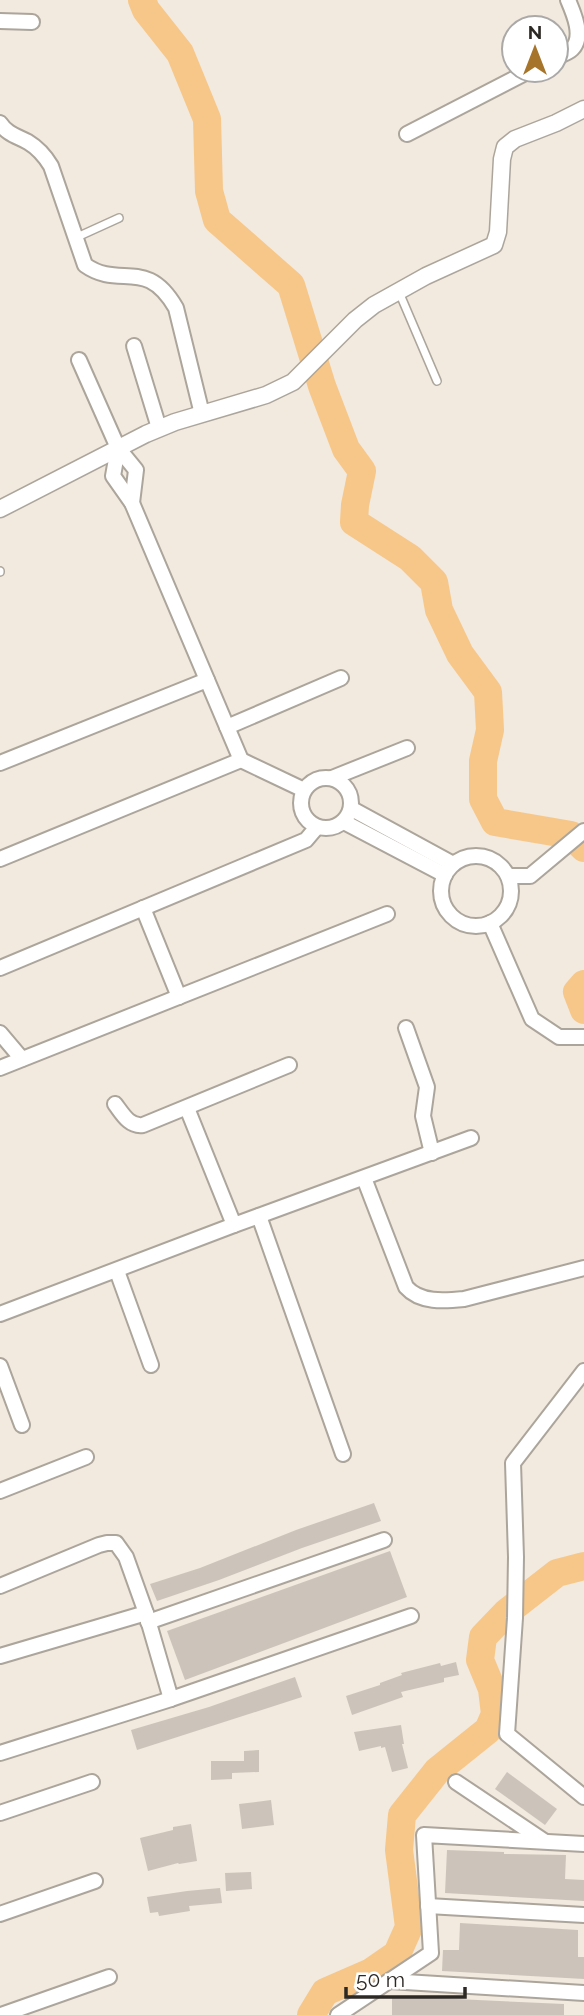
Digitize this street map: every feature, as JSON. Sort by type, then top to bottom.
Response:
[{"type":"street","points":[[568,0],[579,28],[579,39],[570,50]]},
{"type":"street","points":[[0,21],[32,22]]},
{"type":"street","points":[[407,134],[504,84]]},
{"type":"street","points":[[0,509],[159,428],[266,395],[293,382],[355,320],[374,305],[426,276],[494,245],[498,232],[505,147],[515,139],[584,109]]},
{"type":"street","points":[[0,123],[11,134],[45,155],[85,265],[100,272],[147,278],[158,284],[169,296],[176,308],[202,414]]},
{"type":"street","points":[[135,346],[159,428]]},
{"type":"street","points":[[79,360],[118,448],[136,470],[132,503]]},
{"type":"street","points":[[118,448],[113,476],[132,503],[241,760],[304,790]]},
{"type":"street","points":[[228,727],[341,678]]},
{"type":"street","points":[[0,763],[207,680]]},
{"type":"street","points":[[332,778],[340,781],[350,793],[348,815],[332,828],[317,827],[309,823],[304,816],[301,807],[304,790],[316,780],[332,778],[408,748]]},
{"type":"street","points":[[0,859],[241,760]]},
{"type":"street","points":[[348,815],[449,869]]},
{"type":"street","points":[[0,968],[306,840],[317,827]]},
{"type":"street","points":[[509,876],[530,876],[584,831]]},
{"type":"street","points":[[473,855],[484,856],[503,867],[511,884],[511,900],[503,914],[481,926],[462,923],[447,911],[441,893],[449,869],[462,858],[473,855]]},
{"type":"street","points":[[143,908],[178,997]]},
{"type":"street","points":[[0,1068],[387,914]]},
{"type":"street","points":[[490,923],[532,1018],[559,1037],[584,1037]]},
{"type":"street","points":[[407,1028],[427,1087],[423,1116],[432,1153]]},
{"type":"street","points":[[0,1033],[22,1059]]},
{"type":"street","points":[[115,1104],[131,1124],[137,1126],[289,1065]]},
{"type":"street","points":[[187,1108],[234,1225]]},
{"type":"street","points":[[0,1314],[471,1138]]},
{"type":"street","points":[[364,1178],[406,1287],[411,1294],[420,1298],[464,1299],[584,1268]]},
{"type":"street","points":[[259,1216],[343,1454]]},
{"type":"street","points":[[117,1271],[151,1365]]},
{"type":"street","points":[[0,1366],[22,1425]]},
{"type":"street","points":[[584,1371],[513,1463],[516,1600],[507,1734],[584,1797]]},
{"type":"street","points":[[0,1491],[86,1457]]},
{"type":"street","points":[[0,1656],[147,1618],[384,1540]]},
{"type":"street","points":[[0,1586],[99,1545],[116,1543],[126,1558],[171,1699]]},
{"type":"street","points":[[0,1753],[171,1699],[411,1615]]},
{"type":"street","points":[[0,1813],[92,1782]]},
{"type":"street","points":[[456,1782],[545,1842]]},
{"type":"street","points":[[338,2015],[431,1953],[424,1835],[584,1844]]},
{"type":"street","points":[[0,1914],[95,1881]]},
{"type":"street","points":[[428,1906],[584,1915]]},
{"type":"street","points":[[1,2015],[109,1977]]},
{"type":"street","points":[[389,1981],[584,1993]]},
{"type":"lane","points":[[75,238],[120,218]]},
{"type":"lane","points":[[399,291],[437,381]]},
{"type":"building","points":[[374,1503],[381,1521],[219,1580],[157,1601],[150,1584],[200,1568]]},
{"type":"building","points":[[390,1551],[407,1597],[185,1680],[167,1631]]},
{"type":"building","points":[[456,1662],[459,1675],[444,1678],[444,1682],[401,1692],[403,1697],[352,1715],[346,1696],[380,1685],[402,1675],[401,1673],[440,1663],[441,1666]]},
{"type":"building","points":[[295,1677],[302,1697],[137,1750],[131,1730],[209,1707]]},
{"type":"building","points":[[401,1725],[408,1768],[392,1772],[385,1747],[359,1751],[354,1732]]},
{"type":"building","points":[[259,1750],[259,1772],[232,1773],[232,1779],[211,1780],[211,1761],[244,1761],[244,1751]]},
{"type":"building","points":[[507,1772],[557,1809],[545,1825],[495,1789]]},
{"type":"building","points":[[271,1800],[274,1825],[242,1829],[239,1804]]},
{"type":"building","points":[[191,1824],[197,1861],[148,1871],[140,1838]]},
{"type":"building","points":[[447,1850],[566,1855],[565,1879],[584,1880],[584,1901],[445,1893]]},
{"type":"building","points":[[251,1872],[252,1889],[226,1891],[225,1873]]},
{"type":"building","points":[[220,1888],[222,1903],[189,1906],[190,1911],[159,1916],[158,1912],[150,1913],[147,1897]]},
{"type":"building","points":[[460,1923],[578,1930],[578,1957],[584,1957],[584,1979],[442,1971],[443,1950],[459,1950]]},
{"type":"building","points":[[392,1996],[564,2004],[564,2015],[392,2015]]},
{"type":"waterway","points":[[142,0],[146,10],[180,53],[207,119],[209,191],[217,220],[291,285],[322,386],[346,449],[362,471],[354,522],[410,558],[434,582],[439,610],[460,654],[488,692],[490,730],[483,761],[483,799],[495,822],[571,835],[584,848]]},
{"type":"waterway","points":[[584,984],[577,992],[584,1010]]},
{"type":"waterway","points":[[311,2015],[325,1992],[371,1972],[397,1954],[409,1927],[399,1850],[402,1815],[437,1771],[488,1730],[495,1714],[492,1689],[480,1660],[483,1637],[507,1612],[557,1573],[584,1566]]}]
